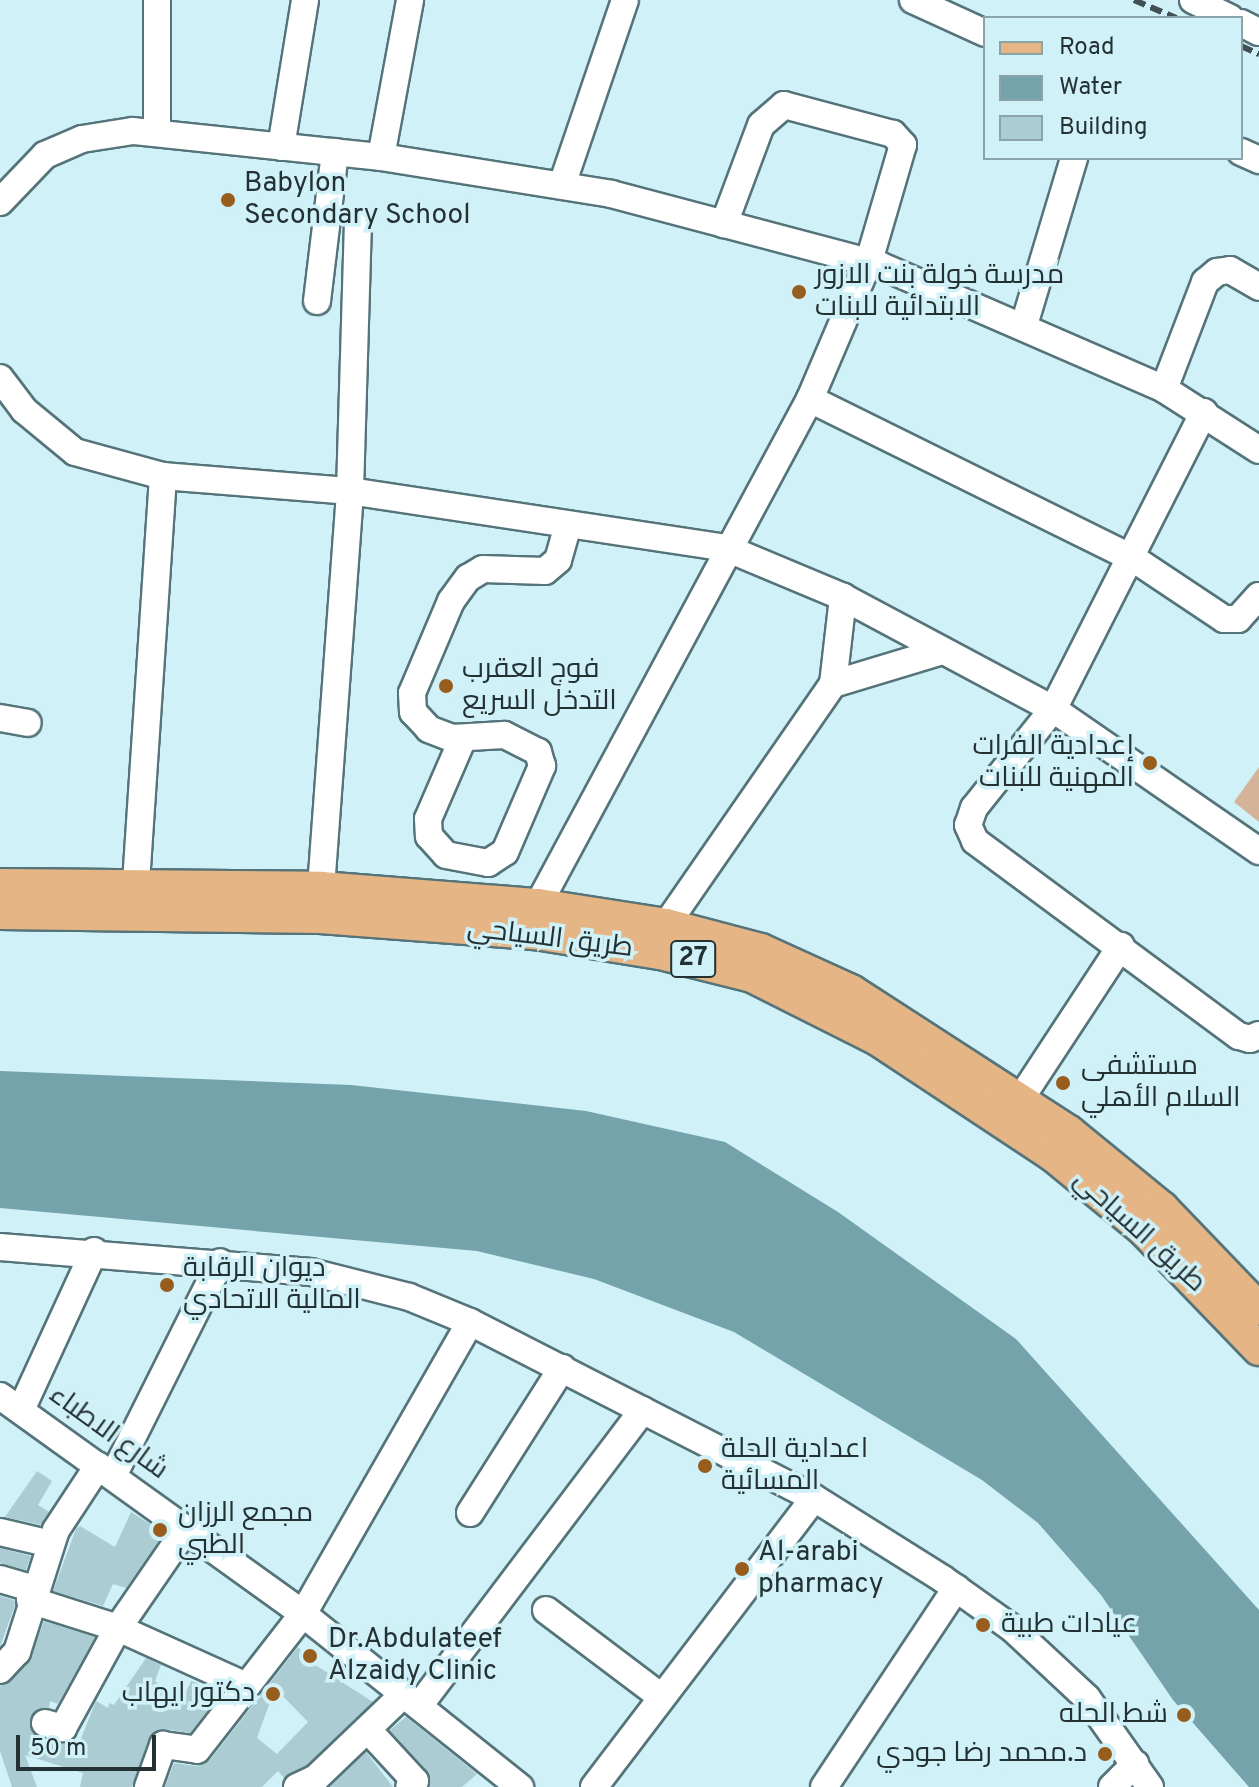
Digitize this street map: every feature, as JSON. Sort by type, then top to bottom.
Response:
[{"type":"main road","name":"طريق السياحي","points":[[0,885],[136,883],[245,900],[321,888],[364,906],[777,972]]},
{"type":"main road","name":"طريق السياحي","points":[[0,913],[245,900],[364,906],[538,905],[666,925],[813,988],[1021,1098],[1117,1169],[1255,1295]]},
{"type":"main road","name":"طريق السياحي","points":[[813,988],[1099,1190],[1259,1349]]},
{"type":"street","points":[[157,0],[157,133]]},
{"type":"street","points":[[281,147],[305,0]]},
{"type":"street","points":[[381,157],[410,0]]},
{"type":"street","points":[[562,185],[625,0]]},
{"type":"street","points":[[913,0],[983,32]]},
{"type":"street","points":[[1193,0],[1226,16]]},
{"type":"street","points":[[538,905],[726,548],[810,399],[869,261],[903,145],[893,134],[784,105],[761,125],[724,224]]},
{"type":"street","points":[[5,194],[45,155],[82,139],[157,133],[381,157],[562,185],[869,261],[1024,325],[1164,389],[1259,450]]},
{"type":"street","points":[[317,301],[335,152]]},
{"type":"street","points":[[1024,325],[1073,160]]},
{"type":"street","points":[[0,161],[5,194]]},
{"type":"street","points":[[321,888],[350,491],[358,226]]},
{"type":"street","points":[[1164,389],[1205,282],[1230,270],[1259,287]]},
{"type":"street","points":[[0,378],[24,410],[75,452],[163,476],[350,491],[726,548],[843,597],[1053,709],[1259,851]]},
{"type":"street","points":[[810,399],[1134,559],[1224,619],[1238,619],[1259,596]]},
{"type":"street","points":[[1204,412],[1134,559],[1053,709],[974,808],[968,825],[975,841],[1239,1036],[1250,1039],[1259,1035]]},
{"type":"street","points":[[136,883],[163,476]]},
{"type":"street","points":[[463,738],[428,819],[429,836],[446,855],[488,863],[505,852],[542,766],[538,752],[504,735],[463,738],[429,729],[413,712],[412,693],[451,601],[468,578],[483,569],[545,571],[558,560],[568,524]]},
{"type":"street","points":[[666,925],[833,684],[843,597]]},
{"type":"street","points":[[833,684],[942,651]]},
{"type":"street","points":[[0,718],[28,723]]},
{"type":"street","points":[[1021,1098],[1121,946]]},
{"type":"street","points":[[0,1247],[94,1251],[311,1272],[409,1297],[470,1322],[814,1498],[956,1588],[1013,1629],[1087,1698],[1150,1787]]},
{"type":"street","points":[[11,1403],[94,1251]]},
{"type":"street","points":[[0,1670],[17,1652],[32,1594],[51,1544],[106,1471],[220,1262]]},
{"type":"street","points":[[148,1787],[163,1745],[197,1750],[244,1685],[303,1614],[470,1322]]},
{"type":"street","points":[[470,1513],[562,1368]]},
{"type":"street","name":"شارع الاطباء","points":[[11,1403],[303,1614],[520,1787]]},
{"type":"street","points":[[297,1787],[316,1778],[368,1730],[411,1700],[643,1410]]},
{"type":"street","points":[[594,1787],[660,1696],[814,1498]]},
{"type":"street","points":[[45,1723],[63,1728],[118,1628],[186,1529]]},
{"type":"street","points":[[0,1532],[51,1544]]},
{"type":"street","points":[[0,1579],[244,1685]]},
{"type":"street","points":[[824,1787],[956,1588]]},
{"type":"street","points":[[546,1610],[660,1696]]},
{"type":"street","points":[[368,1730],[415,1781],[409,1787]]},
{"type":"street","points":[[1112,1787],[1135,1764]]},
{"type":"shaded area","points":[[1259,767],[1259,822],[1234,802]]},
{"type":"water","points":[[0,1071],[351,1085],[586,1111],[725,1142],[838,1212],[1016,1339],[1259,1610],[1259,1787],[1249,1787],[1173,1700],[1101,1595],[1038,1523],[982,1480],[734,1332],[594,1279],[477,1251],[0,1208]]},
{"type":"building","points":[[37,1471],[52,1481],[38,1505],[49,1512],[41,1525],[5,1517]]},
{"type":"building","points":[[131,1512],[164,1533],[126,1588],[113,1584],[103,1606],[53,1591],[76,1529],[80,1526],[115,1547]]},
{"type":"building","points":[[0,1548],[31,1556],[26,1570],[0,1563]]},
{"type":"building","points":[[0,1596],[14,1600],[15,1605],[0,1647]]},
{"type":"building","points":[[44,1621],[95,1637],[58,1704],[50,1701],[49,1708],[30,1718],[30,1728],[41,1738],[80,1741],[96,1701],[108,1708],[109,1703],[114,1705],[146,1658],[161,1665],[155,1681],[183,1698],[191,1681],[222,1692],[190,1733],[165,1729],[151,1734],[132,1787],[80,1787],[83,1773],[25,1755],[37,1787],[12,1787],[0,1751],[0,1686],[29,1662]]},
{"type":"building","points":[[298,1647],[317,1666],[373,1702],[307,1765],[284,1778],[278,1771],[262,1787],[165,1787],[174,1763],[195,1766],[210,1760]],"holes":[[[275,1688],[308,1722],[277,1754],[257,1738]]]},
{"type":"building","points":[[406,1717],[477,1774],[462,1787],[430,1787],[427,1771],[390,1730]]},
{"type":"building","points":[[366,1752],[393,1787],[330,1787]]},
{"type":"railway","points":[[1134,0],[1171,16]]},
{"type":"railway","points":[[1243,47],[1259,54]]},
{"type":"place","name":"Babylon Secondary School","points":[[228,200]]},
{"type":"place","name":"مدرسة خولة بنت الازور الابتدائية للبنات","points":[[799,292]]},
{"type":"place","name":"فوج العقرب التدخل السريع","points":[[446,686]]},
{"type":"place","name":"إعدادية الفرات المهنية للبنات","points":[[1150,763]]},
{"type":"place","name":"مستشفى السلام الأهلي","points":[[1063,1083]]},
{"type":"place","name":"ديوان الرقابة المالية الاتحادي","points":[[167,1285]]},
{"type":"place","name":"اعدادية الحلة المسائية","points":[[705,1466]]},
{"type":"place","name":"مجمع الرزان الطبي","points":[[160,1530]]},
{"type":"place","name":"Al-arabi pharmacy","points":[[742,1569]]},
{"type":"place","name":"عيادات طبية","points":[[983,1625]]},
{"type":"place","name":"Dr.Abdulateef Alzaidy Clinic","points":[[310,1656]]},
{"type":"place","name":"دكتور ايهاب","points":[[273,1694]]},
{"type":"place","name":"شط الحله","points":[[1184,1715]]},
{"type":"place","name":"د.محمد رضا جودي","points":[[1105,1754]]}]
